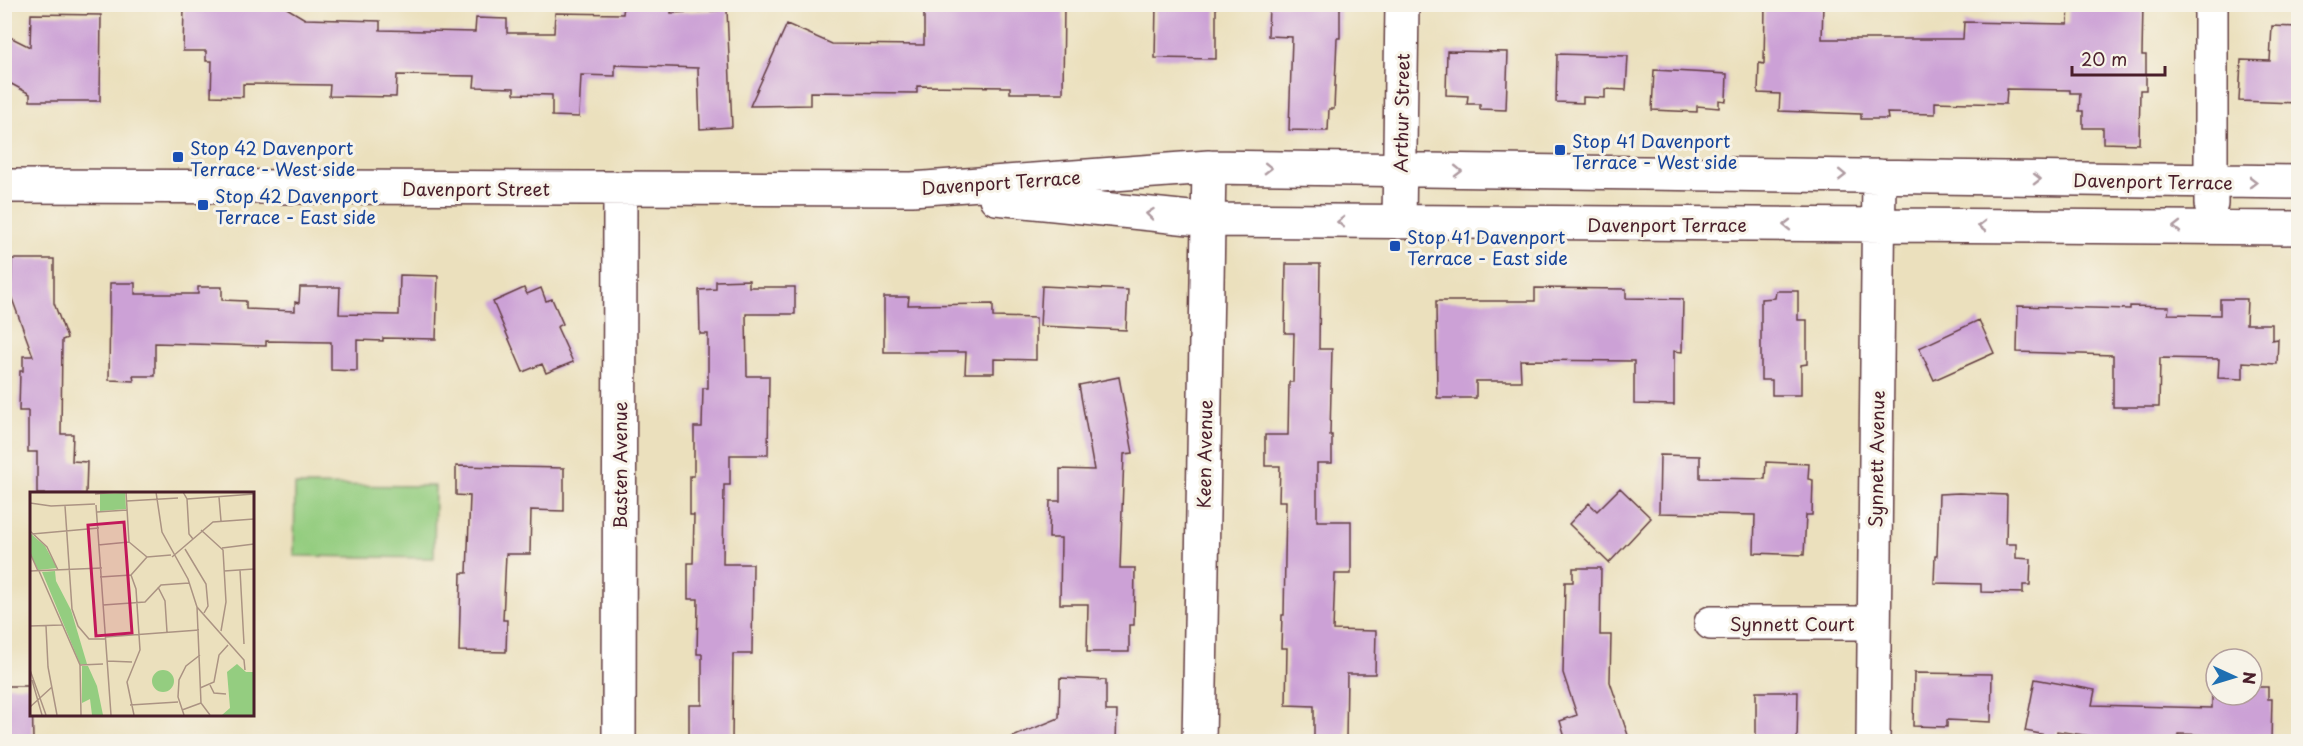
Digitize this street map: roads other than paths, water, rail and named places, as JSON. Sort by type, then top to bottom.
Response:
[{"type":"street","name":"Arthur Street","points":[[1399,222],[1402,4]]},
{"type":"street","points":[[2211,4],[2211,227]]},
{"type":"street","name":"Davenport Terrace","points":[[912,189],[1209,167],[2298,182]]},
{"type":"street","name":"Keen Avenue","points":[[1199,741],[1209,167]]},
{"type":"street","name":"Synnett Avenue","points":[[1873,741],[1880,176]]},
{"type":"street","name":"Davenport Street","points":[[4,186],[912,189]]},
{"type":"street","name":"Basten Avenue","points":[[619,741],[620,189]]},
{"type":"street","name":"Davenport Terrace","points":[[912,189],[1209,220],[2298,228]]},
{"type":"street","name":"Synnett Court","points":[[1712,622],[1873,623]]},
{"type":"place","name":"Stop 41 Davenport Terrace - West side","points":[[1560,150]]},
{"type":"place","name":"Stop 42 Davenport Terrace - West side","points":[[178,157]]},
{"type":"place","name":"Stop 42 Davenport Terrace - East side","points":[[203,205]]},
{"type":"place","name":"Stop 41 Davenport Terrace - East side","points":[[1395,246]]}]
